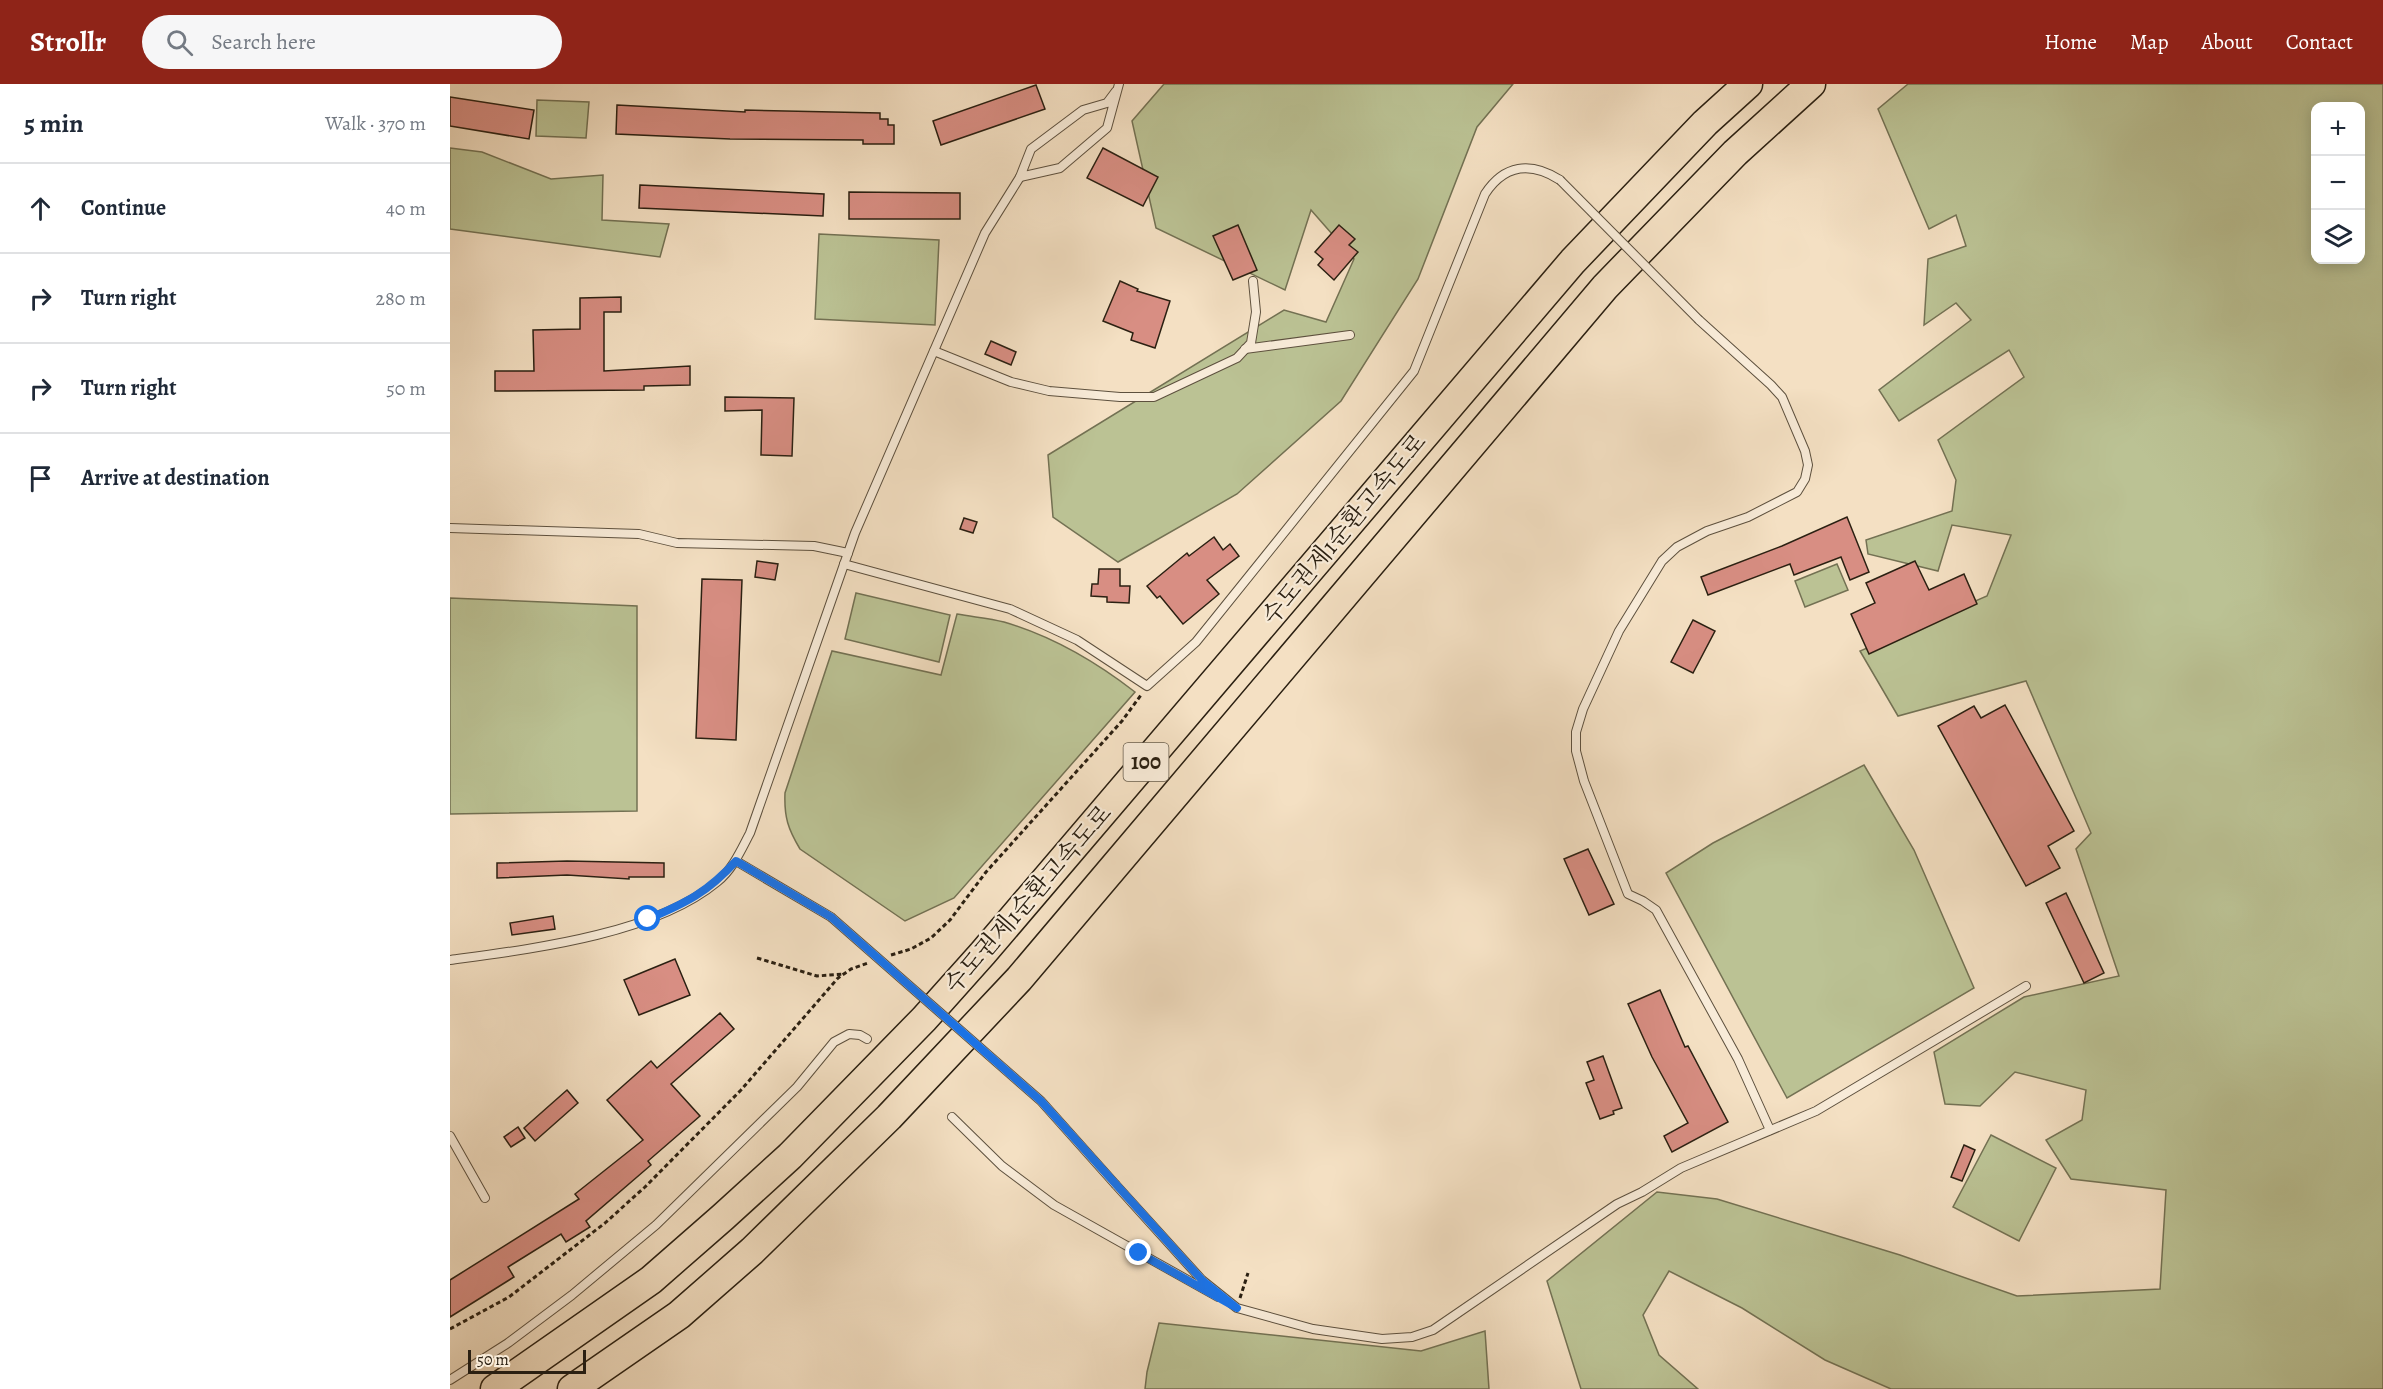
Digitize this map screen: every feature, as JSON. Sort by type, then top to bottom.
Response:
[{"type":"highway","name":"수도권제1순환고속도로","points":[[495,1389],[651,1280],[790,1156],[924,1019],[1006,926],[1573,261],[1705,123],[1748,84]]},
{"type":"highway","name":"수도권제1순환고속도로","points":[[572,1389],[679,1315],[752,1251],[956,1048],[1019,979],[1605,287],[1735,153],[1811,84]]},
{"type":"lane","points":[[450,960],[513,951],[631,925],[688,902],[718,881],[736,861],[750,833],[844,564],[985,232],[1020,177],[1031,149],[1083,110],[1107,103],[1117,87]]},
{"type":"lane","points":[[1020,177],[1060,168],[1107,128],[1117,87]]},
{"type":"lane","points":[[844,564],[1010,609],[1077,640],[1148,686],[1196,642],[1414,371],[1485,194],[1493,182],[1503,173],[1516,169],[1548,172],[1560,180],[1699,320],[1772,385],[1782,397],[1806,451],[1808,465],[1805,479],[1797,492],[1748,517],[1707,531],[1677,547],[1662,561],[1619,631],[1583,709],[1576,732],[1576,751],[1584,781],[1628,894],[1656,910],[1738,1059],[1770,1130]]},
{"type":"lane","points":[[933,351],[1011,382],[1049,391],[1154,397],[1237,358],[1251,343],[1256,312],[1254,281]]},
{"type":"lane","points":[[1245,349],[1350,334]]},
{"type":"lane","points":[[450,528],[639,534],[677,543],[814,546],[848,554]]},
{"type":"lane","points":[[736,861],[831,917],[1041,1101],[1202,1280],[1237,1308]]},
{"type":"lane","points":[[952,1117],[1002,1166],[1054,1205],[1237,1308],[1313,1329],[1382,1339],[1412,1337],[1433,1330],[1617,1204],[1681,1168],[1816,1111],[2026,986]]},
{"type":"lane","points":[[450,1380],[508,1343],[572,1295],[656,1225],[797,1086],[834,1042],[849,1034],[860,1035],[867,1039]]},
{"type":"lane","points":[[450,1136],[485,1198]]},
{"type":"path","points":[[882,958],[911,949],[931,938],[950,920],[986,872],[1122,722],[1148,686]]},
{"type":"path","points":[[757,958],[817,976],[845,973]]},
{"type":"path","points":[[450,1329],[509,1297],[604,1223],[645,1187],[741,1090],[838,978],[872,962]]},
{"type":"path","points":[[1237,1308],[1248,1273]]},
{"type":"green space","points":[[1164,84],[1513,84],[1477,127],[1418,279],[1341,401],[1237,494],[1118,562],[1053,517],[1048,455],[1284,310],[1326,322],[1354,259],[1311,210],[1285,290],[1156,228],[1132,121]]},
{"type":"green space","points":[[1908,84],[2383,84],[2383,1389],[1891,1389],[1825,1360],[1742,1308],[1669,1271],[1643,1315],[1659,1355],[1698,1389],[1581,1389],[1547,1281],[1657,1192],[1717,1199],[1900,1255],[2017,1296],[2160,1289],[2166,1190],[2071,1179],[2046,1140],[2082,1120],[2086,1090],[2015,1072],[1980,1106],[1945,1104],[1934,1052],[2024,997],[2119,976],[2076,849],[2091,833],[2026,681],[1898,716],[1860,651],[1987,596],[2011,535],[1952,525],[1938,571],[1868,554],[1866,540],[1952,511],[1956,480],[1938,440],[2024,377],[2009,350],[1899,421],[1879,390],[1971,320],[1956,303],[1924,325],[1928,259],[1966,246],[1956,215],[1929,229],[1878,109]]},
{"type":"green space","points":[[537,100],[589,102],[586,138],[536,136]]},
{"type":"green space","points":[[450,148],[482,152],[551,179],[603,175],[602,220],[669,224],[660,257],[450,229]]},
{"type":"green space","points":[[819,234],[939,240],[935,325],[815,319]]},
{"type":"green space","points":[[1837,564],[1848,590],[1805,607],[1795,581]]},
{"type":"green space","points":[[856,593],[950,615],[939,662],[845,639]]},
{"type":"green space","points":[[450,598],[637,606],[637,811],[450,814]]},
{"type":"green space","points":[[957,614],[993,619],[1039,634],[1089,660],[1135,692],[954,898],[905,921],[800,849],[788,822],[785,793],[832,651],[941,675]]},
{"type":"green space","points":[[1864,765],[1914,850],[1974,988],[1787,1098],[1666,873],[1713,843]]},
{"type":"green space","points":[[1991,1135],[2056,1168],[2019,1241],[1953,1207]]},
{"type":"green space","points":[[1159,1323],[1421,1351],[1485,1331],[1489,1389],[1145,1389]]},
{"type":"building","points":[[1036,85],[1045,109],[941,145],[933,121]]},
{"type":"building","points":[[450,97],[534,110],[529,139],[450,126]]},
{"type":"building","points":[[617,105],[745,112],[745,110],[880,113],[880,119],[888,119],[888,125],[894,125],[894,144],[863,144],[863,140],[730,139],[616,134]]},
{"type":"building","points":[[1103,148],[1158,177],[1143,206],[1087,178]]},
{"type":"building","points":[[640,185],[824,194],[823,216],[639,208]]},
{"type":"building","points":[[849,192],[960,193],[960,219],[849,219]]},
{"type":"building","points":[[1238,225],[1257,270],[1233,280],[1213,236]]},
{"type":"building","points":[[1339,225],[1355,239],[1349,245],[1358,252],[1334,280],[1318,265],[1323,259],[1315,252]]},
{"type":"building","points":[[1120,281],[1138,289],[1137,291],[1170,301],[1155,348],[1131,340],[1133,333],[1103,321]]},
{"type":"building","points":[[621,297],[621,312],[604,312],[604,371],[690,366],[690,385],[644,386],[644,390],[495,391],[495,371],[534,371],[533,330],[580,329],[580,298]]},
{"type":"building","points":[[991,341],[1016,352],[1011,365],[985,354]]},
{"type":"building","points":[[725,397],[794,398],[792,456],[761,455],[762,410],[725,411]]},
{"type":"building","points":[[1847,517],[1869,572],[1850,580],[1841,557],[1794,575],[1790,564],[1708,595],[1701,577],[1782,546]]},
{"type":"building","points":[[964,518],[977,522],[973,533],[960,529]]},
{"type":"building","points":[[1214,537],[1223,550],[1230,544],[1239,556],[1207,580],[1219,594],[1183,624],[1160,596],[1157,598],[1147,586],[1187,553],[1189,556]]},
{"type":"building","points":[[757,561],[778,564],[775,580],[755,577]]},
{"type":"building","points":[[1915,561],[1929,590],[1964,574],[1977,604],[1869,654],[1851,614],[1875,603],[1866,583]]},
{"type":"building","points":[[1099,569],[1120,569],[1120,586],[1130,586],[1129,603],[1107,602],[1107,597],[1091,596],[1092,584],[1098,584]]},
{"type":"building","points":[[702,579],[742,580],[736,740],[696,738]]},
{"type":"building","points":[[1693,620],[1715,631],[1693,673],[1671,662]]},
{"type":"building","points":[[2005,705],[2074,831],[2048,846],[2060,868],[2026,886],[1938,726],[1974,706],[1981,718]]},
{"type":"building","points":[[1588,849],[1614,904],[1589,915],[1564,859]]},
{"type":"building","points":[[567,861],[664,863],[664,877],[629,877],[629,879],[567,875],[497,878],[497,863]]},
{"type":"building","points":[[2066,893],[2104,973],[2084,983],[2046,903]]},
{"type":"building","points":[[553,916],[555,929],[512,935],[510,923]]},
{"type":"building","points":[[675,959],[690,995],[639,1015],[624,980]]},
{"type":"building","points":[[1660,990],[1685,1047],[1688,1046],[1728,1122],[1672,1152],[1664,1136],[1688,1123],[1652,1057],[1628,1004]]},
{"type":"building","points":[[720,1013],[734,1029],[671,1084],[700,1116],[648,1161],[651,1165],[586,1221],[590,1227],[566,1242],[561,1234],[508,1267],[514,1277],[450,1317],[450,1280],[579,1199],[575,1194],[643,1140],[607,1100],[651,1061],[657,1068]]},
{"type":"building","points":[[1603,1056],[1622,1108],[1600,1119],[1586,1083],[1594,1080],[1587,1062]]},
{"type":"building","points":[[567,1090],[578,1103],[535,1141],[524,1128]]},
{"type":"building","points":[[518,1127],[525,1138],[511,1147],[504,1137]]},
{"type":"building","points":[[1964,1145],[1975,1150],[1962,1181],[1951,1177]]},
{"type":"route","points":[[648,919],[688,902],[718,881],[736,861],[831,917],[1041,1101],[1202,1280],[1237,1308],[1139,1253]]}]
